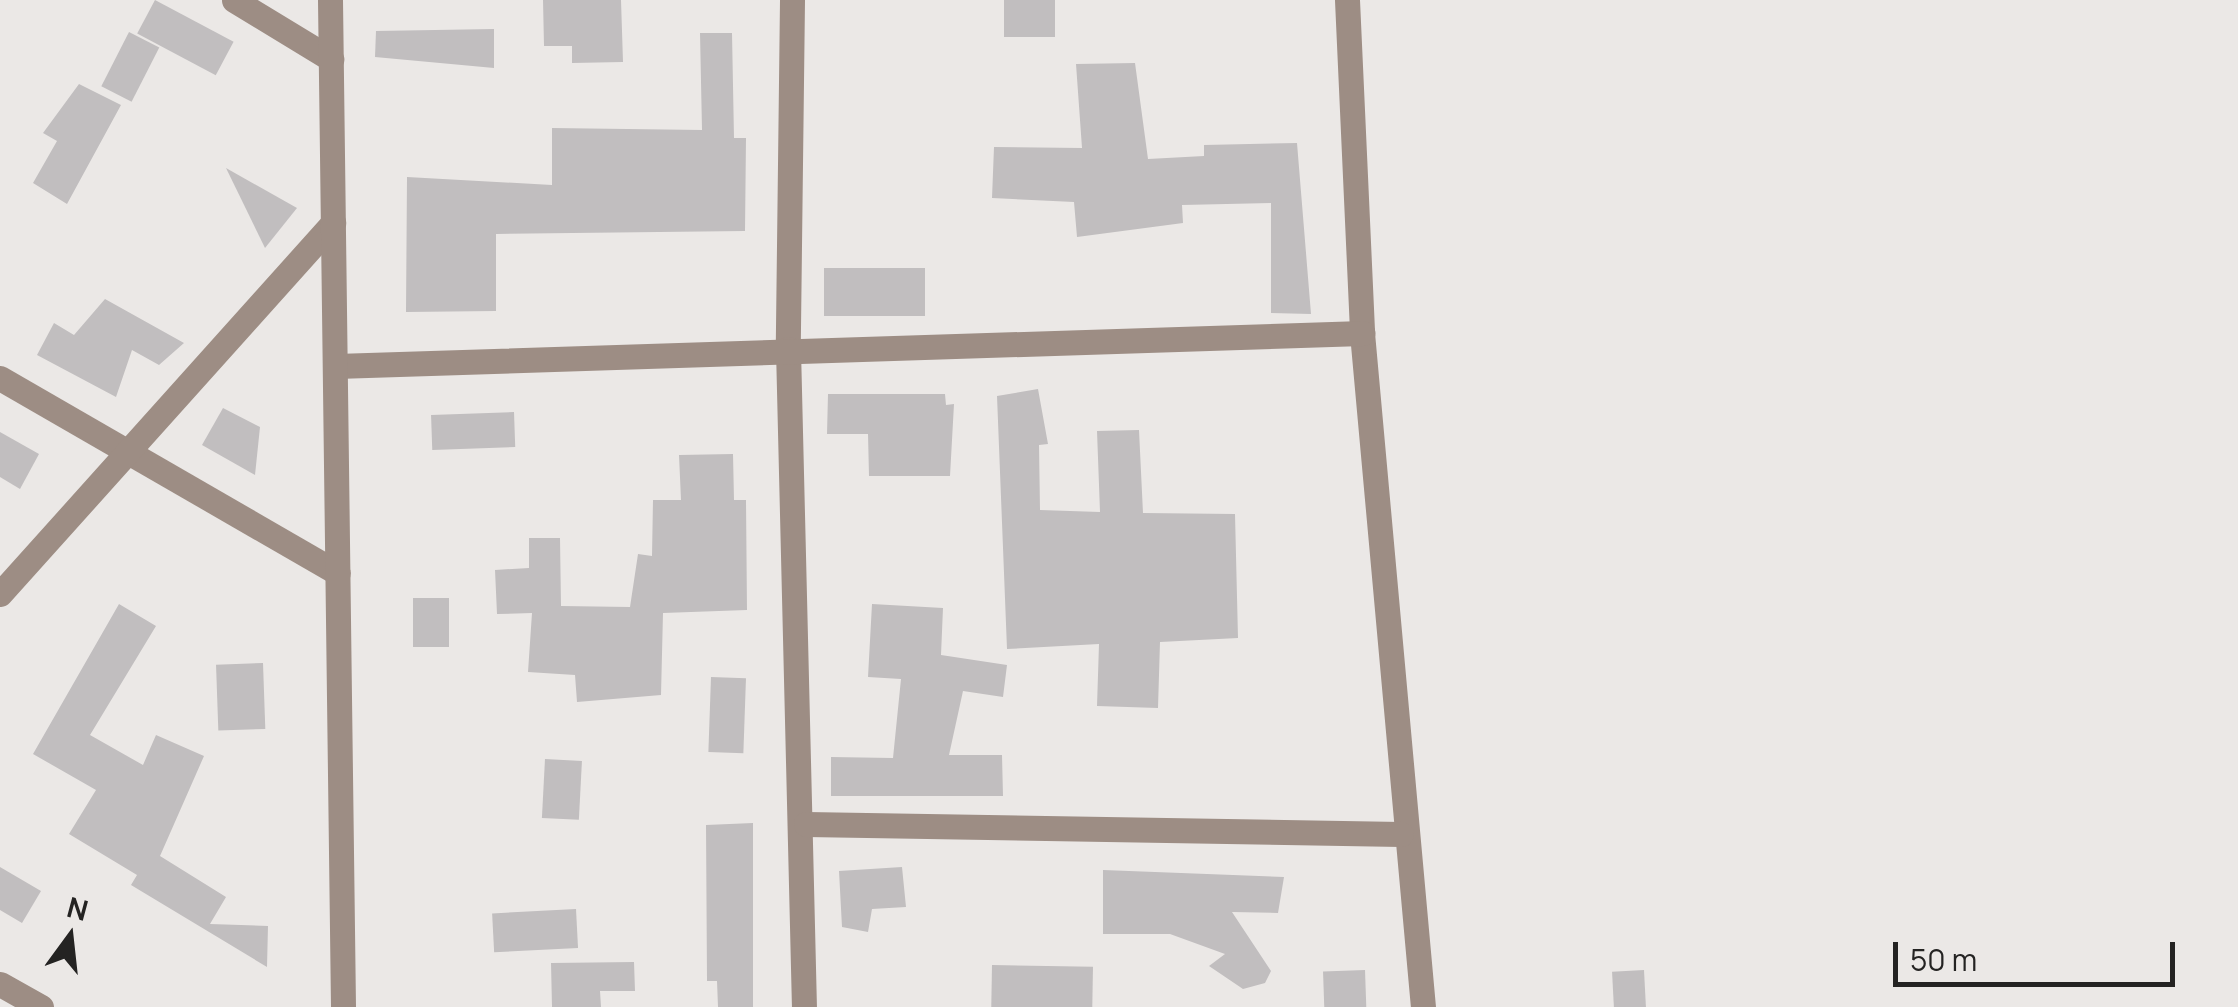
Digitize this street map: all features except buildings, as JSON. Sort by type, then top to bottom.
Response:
[{"type":"street","points":[[234,0],[331,59]]},
{"type":"street","points":[[330,0],[343,1007]]},
{"type":"street","points":[[792,0],[788,348],[806,824],[804,1007]]},
{"type":"street","points":[[1347,0],[1362,334],[1401,834],[1423,1007]]},
{"type":"street","points":[[0,594],[333,223]]},
{"type":"street","points":[[336,366],[788,348],[1362,334]]},
{"type":"street","points":[[0,378],[338,572]]},
{"type":"street","points":[[806,824],[1401,834]]},
{"type":"street","points":[[0,984],[40,1007]]}]
